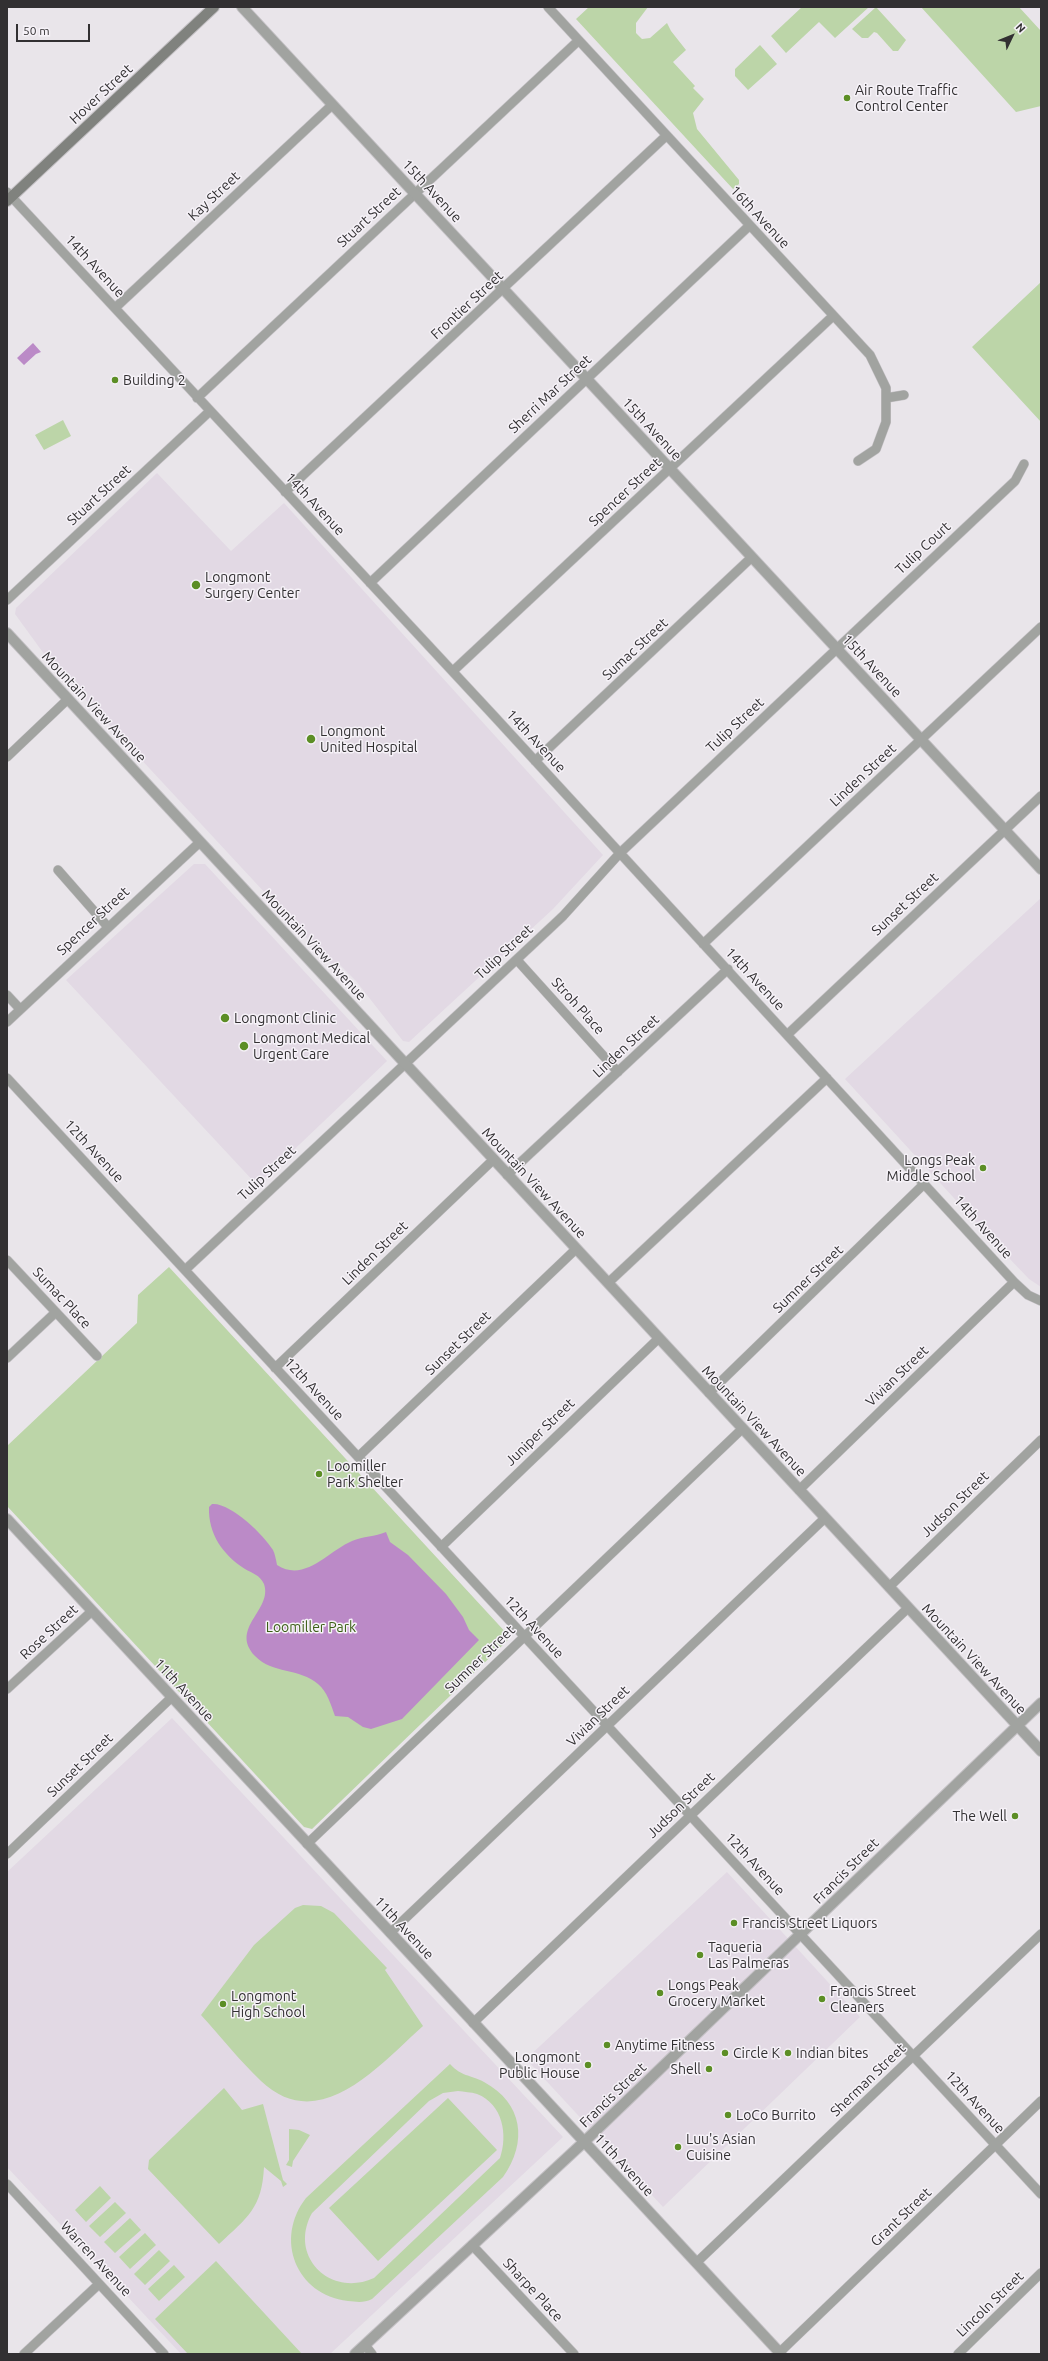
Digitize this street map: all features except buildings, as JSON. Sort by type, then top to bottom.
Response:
[{"type":"main road","name":"Hover Street","points":[[8,197],[214,7]]},
{"type":"street","name":"15th Avenue","points":[[242,7],[1041,870]]},
{"type":"street","name":"16th Avenue","points":[[548,7],[749,226],[870,355],[886,388],[886,422],[876,449],[858,461]]},
{"type":"street","name":"Stuart Street","points":[[197,398],[578,40]]},
{"type":"street","name":"Kay Street","points":[[115,308],[332,105]]},
{"type":"street","name":"Frontier Street","points":[[285,492],[666,136]]},
{"type":"street","name":"14th Avenue","points":[[8,197],[115,308],[197,398],[453,671],[703,944],[788,1034],[1014,1282],[1028,1295],[1041,1302]]},
{"type":"street","name":"Sherri Mar Street","points":[[370,583],[749,226]]},
{"type":"street","name":"Spencer Street","points":[[453,671],[833,316]]},
{"type":"street","points":[[886,398],[904,395]]},
{"type":"street","name":"Stuart Street","points":[[7,600],[210,411]]},
{"type":"street","name":"Tulip Court","points":[[837,649],[1015,481],[1024,464]]},
{"type":"street","name":"Sumac Street","points":[[535,761],[752,557]]},
{"type":"street","name":"Linden Street","points":[[703,944],[1041,627]]},
{"type":"street","name":"Mountain View Avenue","points":[[7,633],[1041,1751]]},
{"type":"street","name":"Tulip Street","points":[[185,1270],[404,1063],[563,916],[620,853],[837,649]]},
{"type":"street","points":[[7,757],[68,699]]},
{"type":"street","name":"Sunset Street","points":[[788,1034],[1041,796]]},
{"type":"street","name":"Spencer Street","points":[[7,1022],[200,842]]},
{"type":"street","points":[[58,870],[108,927]]},
{"type":"street","name":"Stroh Place","points":[[516,960],[618,1072]]},
{"type":"street","name":"Linden Street","points":[[508,1175],[728,969]]},
{"type":"street","points":[[7,994],[20,1009]]},
{"type":"street","name":"12th Avenue","points":[[7,1078],[1041,2194]]},
{"type":"street","points":[[608,1283],[827,1078]]},
{"type":"street","name":"Linden Street","points":[[275,1368],[494,1159]]},
{"type":"street","name":"Sumner Street","points":[[709,1393],[924,1184]]},
{"type":"street","name":"Sunset Street","points":[[358,1457],[576,1249]]},
{"type":"street","name":"Sumac Place","points":[[7,1260],[97,1356]]},
{"type":"street","name":"Vivian Street","points":[[799,1490],[1014,1282]]},
{"type":"street","points":[[7,1358],[56,1312]]},
{"type":"street","name":"Juniper Street","points":[[441,1547],[659,1338]]},
{"type":"street","name":"Sumner Street","points":[[307,1844],[742,1429]]},
{"type":"street","name":"Judson Street","points":[[889,1587],[1041,1440]]},
{"type":"street","name":"Vivian Street","points":[[390,1933],[825,1518]]},
{"type":"street","name":"11th Avenue","points":[[8,1522],[780,2353]]},
{"type":"street","name":"Judson Street","points":[[473,2024],[908,1608]]},
{"type":"street","name":"Rose Street","points":[[7,1689],[92,1611]]},
{"type":"street","name":"Sunset Street","points":[[7,1854],[172,1697]]},
{"type":"street","name":"Francis Street","points":[[356,2354],[584,2142],[1041,1703]]},
{"type":"street","name":"Sherman Street","points":[[696,2263],[1041,1934]]},
{"type":"street","name":"Grant Street","points":[[780,2353],[1041,2101]]},
{"type":"street","name":"Warren Avenue","points":[[7,2184],[164,2354]]},
{"type":"street","name":"Sharpe Place","points":[[472,2245],[574,2354]]},
{"type":"street","name":"Lincoln Street","points":[[958,2354],[1041,2273]]},
{"type":"street","points":[[24,2354],[99,2284]]},
{"type":"street","points":[[364,2346],[372,2354]]},
{"type":"shaded area","points":[[33,343],[41,352],[36,354],[24,365],[17,358]]},
{"type":"shaded area","name":"Longmont United Hospital","points":[[157,473],[231,551],[284,503],[603,855],[553,909],[409,1042],[403,1041],[356,981],[337,962],[331,964],[47,658],[15,614],[16,608]]},
{"type":"shaded area","name":"Longmont Clinic","points":[[194,864],[205,864],[387,1061],[257,1185],[66,980]]},
{"type":"shaded area","name":"Longs Peak Middle School","points":[[1041,898],[1041,1287],[1029,1279],[1007,1256],[845,1079]]},
{"type":"shaded area","points":[[212,1504],[228,1508],[254,1528],[273,1550],[277,1565],[287,1570],[307,1568],[316,1564],[352,1541],[386,1532],[390,1542],[408,1555],[446,1594],[463,1617],[469,1630],[479,1640],[402,1719],[371,1729],[363,1727],[348,1717],[335,1716],[326,1694],[318,1684],[303,1675],[269,1666],[255,1656],[248,1646],[247,1637],[249,1628],[263,1602],[265,1593],[264,1584],[258,1576],[245,1569],[230,1557],[218,1543],[209,1517],[209,1507]]},
{"type":"shaded area","name":"Longmont High School","points":[[172,1718],[563,2137],[330,2354],[181,2354],[7,2167],[7,1872]]},
{"type":"shaded area","points":[[727,1872],[860,2017],[663,2207],[526,2059]]},
{"type":"green space","points":[[589,7],[648,7],[636,23],[636,33],[642,39],[650,38],[667,23],[671,31],[686,50],[673,62],[695,86],[693,88],[704,99],[693,113],[697,129],[739,180],[739,184],[733,189],[576,19]]},
{"type":"green space","points":[[802,7],[869,7],[835,38],[819,22],[786,53],[771,36]]},
{"type":"green space","points":[[876,7],[906,40],[898,51],[893,51],[877,33],[874,32],[868,38],[862,38],[852,29]]},
{"type":"green space","points":[[921,7],[1019,7],[1041,31],[1041,106],[1016,112]]},
{"type":"green space","points":[[760,45],[777,64],[748,90],[735,76],[735,69]]},
{"type":"green space","points":[[1041,282],[1041,422],[972,347]]},
{"type":"green space","points":[[63,420],[71,436],[44,450],[35,435]]},
{"type":"green space","name":"Loomiller Park","points":[[169,1267],[509,1636],[507,1641],[312,1829],[304,1827],[7,1506],[7,1446],[137,1323],[138,1295]]},
{"type":"green space","points":[[303,1905],[321,1906],[334,1913],[387,1968],[385,1970],[423,2026],[368,2075],[348,2089],[327,2098],[305,2101],[283,2096],[261,2081],[201,2015],[254,1945],[295,1908]]},
{"type":"green space","points":[[450,2064],[458,2071],[479,2079],[497,2091],[507,2101],[514,2112],[518,2124],[516,2150],[511,2164],[503,2177],[372,2299],[363,2302],[354,2302],[330,2297],[315,2288],[303,2277],[296,2263],[292,2247],[292,2231],[296,2214],[306,2198]],"holes":[[[458,2091],[475,2093],[493,2105],[498,2113],[503,2130],[500,2158],[374,2278],[358,2283],[342,2282],[329,2278],[318,2269],[309,2258],[305,2244],[306,2229],[312,2213],[429,2101],[443,2093]]]},
{"type":"green space","points":[[224,2088],[242,2110],[263,2104],[283,2180],[287,2184],[283,2187],[281,2181],[264,2167],[260,2193],[252,2211],[219,2244],[148,2169],[149,2160]]},
{"type":"green space","points":[[448,2098],[497,2150],[378,2261],[329,2208]]},
{"type":"green space","points":[[289,2129],[299,2130],[310,2135],[293,2161],[292,2167],[286,2165],[289,2160]]},
{"type":"green space","points":[[100,2186],[111,2198],[86,2222],[75,2210]]},
{"type":"green space","points":[[115,2202],[126,2213],[100,2237],[89,2226]]},
{"type":"green space","points":[[130,2218],[141,2230],[115,2253],[104,2242]]},
{"type":"green space","points":[[145,2233],[156,2245],[130,2269],[119,2257]]},
{"type":"green space","points":[[159,2250],[170,2261],[145,2285],[134,2274]]},
{"type":"green space","points":[[216,2261],[302,2354],[188,2354],[155,2319]]},
{"type":"green space","points":[[174,2265],[185,2277],[159,2301],[148,2289]]},
{"type":"place","name":"Air Route Traffic Control Center","points":[[847,98]]},
{"type":"place","name":"Building 2","points":[[115,380]]},
{"type":"place","name":"Longmont Surgery Center","points":[[196,585]]},
{"type":"place","name":"Longmont United Hospital","points":[[311,739]]},
{"type":"place","name":"Longmont Clinic","points":[[225,1018]]},
{"type":"place","name":"Longmont Medical Urgent Care","points":[[244,1046]]},
{"type":"place","name":"Longs Peak Middle School","points":[[983,1168]]},
{"type":"place","name":"Loomiller Park Shelter","points":[[319,1474]]},
{"type":"place","name":"The Well","points":[[1015,1816]]},
{"type":"place","name":"Francis Street Liquors","points":[[734,1923]]},
{"type":"place","name":"Taqueria Las Palmeras","points":[[700,1955]]},
{"type":"place","name":"Longs Peak Grocery Market","points":[[660,1993]]},
{"type":"place","name":"Francis Street Cleaners","points":[[822,1999]]},
{"type":"place","name":"Longmont High School","points":[[223,2004]]},
{"type":"place","name":"Anytime Fitness","points":[[607,2045]]},
{"type":"place","name":"Circle K","points":[[725,2053]]},
{"type":"place","name":"Indian bites","points":[[788,2053]]},
{"type":"place","name":"Longmont Public House","points":[[588,2065]]},
{"type":"place","name":"Shell","points":[[709,2069]]},
{"type":"place","name":"LoCo Burrito","points":[[728,2115]]},
{"type":"place","name":"Luu's Asian Cuisine","points":[[678,2147]]}]
